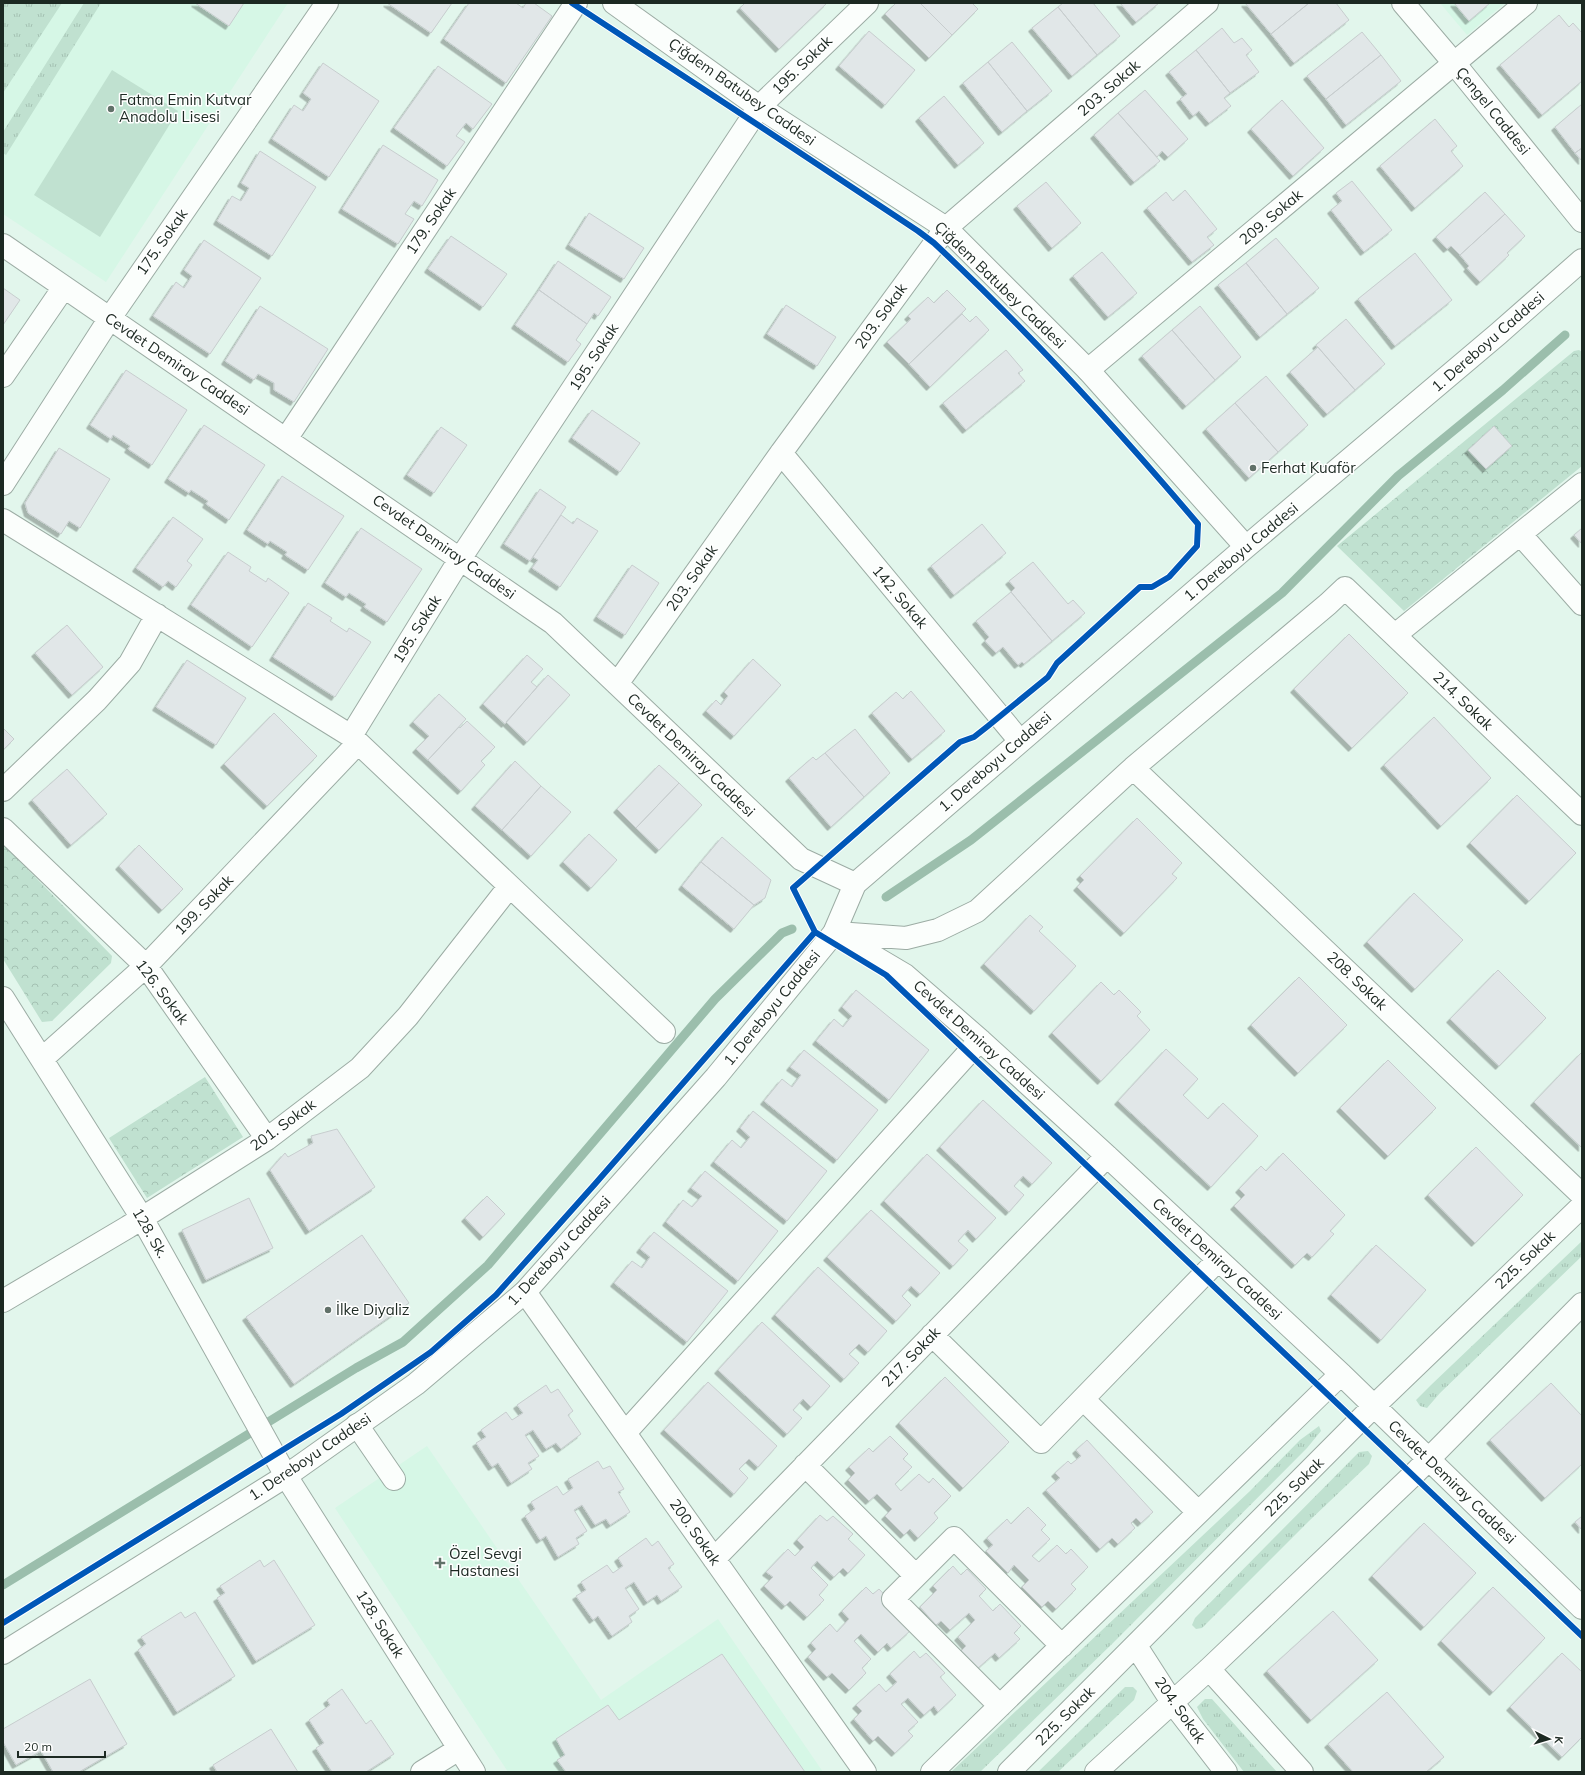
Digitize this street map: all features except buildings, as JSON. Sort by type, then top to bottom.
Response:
[{"type":"street","name":"175. Sokak","points":[[3,484],[110,318],[327,3]]},
{"type":"street","name":"179. Sokak","points":[[286,439],[576,3]]},
{"type":"street","name":"Çiğdem Batubey Caddesi","points":[[614,3],[759,107],[946,228],[1088,370],[1246,547]]},
{"type":"street","name":"195. Sokak","points":[[355,739],[460,559],[759,107],[867,3]]},
{"type":"street","name":"203. Sokak","points":[[617,684],[781,453],[946,228],[1207,3]]},
{"type":"street","name":"Çengel Caddesi","points":[[1403,3],[1454,63],[1582,221]]},
{"type":"street","name":"209. Sokak","points":[[1088,370],[1526,3]]},
{"type":"street","name":"Cevdet Demiray Caddesi","points":[[3,245],[553,623],[801,859],[855,884]]},
{"type":"street","name":"1. Dereboyu Caddesi","points":[[3,1653],[286,1476],[416,1384],[525,1292],[716,1077],[834,933],[855,884],[1246,547],[1498,334],[1582,260]]},
{"type":"street","points":[[3,376],[64,287]]},
{"type":"street","name":"142. Sokak","points":[[781,453],[1020,741]]},
{"type":"street","points":[[1395,635],[1582,484]]},
{"type":"street","points":[[3,520],[355,739],[664,1032]]},
{"type":"street","points":[[1520,534],[1582,604]]},
{"type":"street","name":"214. Sokak","points":[[1133,768],[1345,588],[1582,814]]},
{"type":"street","points":[[3,790],[97,700],[130,663],[157,615]]},
{"type":"street","name":"199. Sokak","points":[[43,1058],[146,966],[355,739]]},
{"type":"street","points":[[834,933],[906,938],[938,930],[977,911],[1133,768]]},
{"type":"street","name":"208. Sokak","points":[[1133,768],[1582,1195]]},
{"type":"street","name":"126. Sokak","points":[[3,829],[146,966],[267,1139]]},
{"type":"street","name":"201. Sokak","points":[[3,1301],[142,1218],[267,1139],[360,1068],[408,1016],[509,886]]},
{"type":"street","name":"Cevdet Demiray Caddesi","points":[[834,933],[905,975],[980,1040],[1341,1374],[1582,1608]]},
{"type":"street","name":"128. Sk.","points":[[3,998],[43,1058],[142,1218],[286,1476]]},
{"type":"street","points":[[625,1433],[980,1040]]},
{"type":"street","name":"217. Sokak","points":[[714,1558],[1107,1156]]},
{"type":"street","name":"225. Sokak","points":[[1008,1772],[1136,1646],[1373,1406],[1582,1206]]},
{"type":"street","points":[[932,1335],[1041,1442],[1218,1260]]},
{"type":"street","name":"200. Sokak","points":[[525,1292],[865,1772]]},
{"type":"street","points":[[1096,1772],[1209,1669],[1428,1460],[1582,1304]]},
{"type":"street","points":[[932,1772],[1341,1374]]},
{"type":"street","points":[[1083,1399],[1198,1512]]},
{"type":"street","points":[[357,1426],[394,1479]]},
{"type":"street","points":[[805,1465],[916,1576]]},
{"type":"street","name":"128. Sokak","points":[[286,1476],[474,1772]]},
{"type":"street","points":[[1000,1706],[893,1599],[954,1538],[1062,1646]]},
{"type":"street","name":"204. Sokak","points":[[1136,1646],[1172,1702],[1226,1772]]},
{"type":"street","points":[[1209,1669],[1302,1772]]},
{"type":"street","points":[[422,1772],[459,1749]]},
{"type":"shaded area","name":"Fatma Emin Kutvar Anadolu Lisesi","points":[[3,3],[288,3],[106,282],[3,214]]},
{"type":"shaded area","points":[[1440,3],[1505,3],[1467,35]]},
{"type":"shaded area","name":"Özel Sevgi Hastanesi","points":[[427,1446],[601,1700],[718,1619],[823,1772],[508,1772],[335,1508]]},
{"type":"green space","points":[[3,3],[62,3],[3,93]]},
{"type":"green space","points":[[84,3],[101,3],[6,155],[3,153],[3,132]]},
{"type":"green space","points":[[112,70],[178,111],[100,237],[34,195]]},
{"type":"green space","points":[[1579,350],[1582,352],[1582,466],[1404,611],[1337,546],[1574,351]]},
{"type":"green space","points":[[3,844],[112,956],[111,963],[52,1021],[42,1022],[3,959]]},
{"type":"green space","points":[[205,1077],[243,1137],[147,1198],[109,1138]]},
{"type":"green space","points":[[1582,1241],[1582,1256],[1440,1393],[1427,1408],[1420,1406],[1416,1400]]},
{"type":"green space","points":[[1319,1426],[1321,1431],[1307,1448],[1113,1643],[980,1772],[951,1772],[1250,1491],[1300,1440]]},
{"type":"green space","points":[[1368,1451],[1372,1456],[1369,1464],[1309,1521],[1202,1628],[1196,1629],[1192,1625],[1195,1618],[1359,1452]]},
{"type":"green space","points":[[1125,1687],[1133,1687],[1137,1691],[1134,1700],[1058,1772],[1038,1772]]},
{"type":"green space","points":[[1205,1699],[1212,1699],[1277,1772],[1244,1772],[1203,1719],[1197,1707]]},
{"type":"waterway","points":[[886,897],[971,840],[1282,593],[1398,476],[1503,390],[1565,335]]},
{"type":"waterway","points":[[3,1585],[356,1368],[403,1342],[488,1265],[715,999],[782,933],[792,929]]},
{"type":"cycle path","points":[[572,3],[934,243],[1003,310],[1103,415],[1198,524],[1197,546],[1169,577],[1152,587],[1140,587],[1057,663],[1048,677],[974,737],[960,742],[793,888],[815,932],[886,975],[1582,1636]]},
{"type":"cycle path","points":[[3,1623],[341,1414],[431,1352],[496,1295],[815,932]]},
{"type":"place","name":"Fatma Emin Kutvar Anadolu Lisesi","points":[[111,109]]},
{"type":"place","name":"Ferhat Kuaför","points":[[1253,468]]},
{"type":"place","name":"İlke Diyaliz","points":[[328,1310]]},
{"type":"place","name":"Özel Sevgi Hastanesi","points":[[440,1563]]}]
